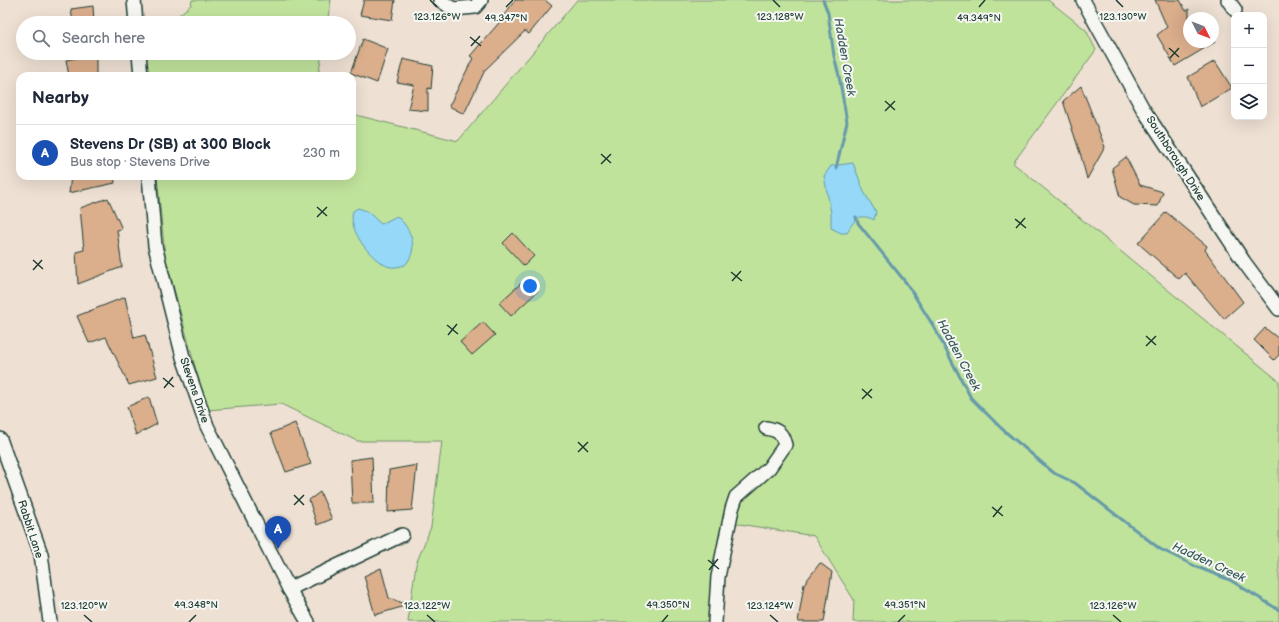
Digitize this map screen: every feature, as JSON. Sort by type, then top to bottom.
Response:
[{"type":"street","points":[[134,0],[135,16]]},
{"type":"street","points":[[440,0],[453,9],[475,7],[482,0]]},
{"type":"street","name":"Southborough Drive","points":[[1083,0],[1143,109],[1244,262],[1279,309]]},
{"type":"street","points":[[140,60],[141,72]]},
{"type":"street","name":"Stevens Drive","points":[[149,180],[155,246],[186,364],[207,426],[289,589],[308,622]]},
{"type":"street","points":[[714,622],[718,578],[736,497],[769,468],[785,445],[783,437],[778,430],[766,428]]},
{"type":"street","name":"Rabbit Lane","points":[[0,439],[41,554],[50,622]]},
{"type":"street","points":[[289,589],[402,535]]},
{"type":"green space","points":[[192,0],[331,0],[328,16],[178,16],[191,5]]},
{"type":"green space","points":[[577,0],[1048,0],[1086,30],[1096,50],[1013,163],[1279,381],[1279,622],[853,622],[854,600],[814,536],[727,522],[712,622],[408,622],[416,564],[431,527],[442,441],[357,441],[281,404],[207,410],[165,256],[157,180],[356,180],[356,115],[458,141]]},
{"type":"green space","points":[[145,60],[321,60],[319,72],[146,72]]},
{"type":"water","points":[[853,163],[864,192],[876,212],[874,220],[861,217],[852,224],[847,233],[841,233],[831,228],[831,213],[824,176],[831,166]]},
{"type":"water","points":[[358,208],[367,211],[381,224],[397,216],[402,221],[410,233],[413,246],[410,259],[405,265],[390,267],[383,264],[376,259],[362,244],[357,236],[352,219],[353,211]]},
{"type":"building","points":[[364,0],[395,0],[392,20],[360,15]]},
{"type":"building","points":[[515,0],[545,0],[552,6],[529,34],[525,31],[485,70],[464,114],[449,106],[473,58],[470,56],[505,16],[504,15]]},
{"type":"building","points":[[1155,0],[1180,0],[1186,11],[1189,9],[1189,12],[1183,12],[1183,48],[1205,48],[1175,66],[1157,35],[1167,27]]},
{"type":"building","points":[[93,6],[94,16],[72,16],[71,9]]},
{"type":"building","points":[[363,39],[388,49],[377,83],[356,75],[356,72],[351,72]]},
{"type":"building","points":[[403,59],[433,66],[431,89],[428,88],[428,111],[408,109],[414,85],[397,82]]},
{"type":"building","points":[[66,60],[96,60],[96,72],[68,72]]},
{"type":"building","points":[[1215,61],[1231,89],[1200,107],[1188,77]]},
{"type":"building","points":[[1081,86],[1105,147],[1087,179],[1063,101]]},
{"type":"building","points":[[1126,157],[1140,185],[1163,192],[1158,206],[1134,205],[1120,197],[1112,168]]},
{"type":"building","points":[[71,180],[115,180],[115,183],[69,193]]},
{"type":"building","points":[[108,198],[122,229],[117,230],[122,267],[78,284],[76,252],[84,250],[80,208]]},
{"type":"building","points":[[1166,212],[1207,246],[1205,250],[1243,302],[1224,319],[1185,273],[1179,279],[1138,243]]},
{"type":"building","points":[[513,233],[534,256],[524,266],[503,243]]},
{"type":"building","points":[[527,278],[538,291],[511,316],[499,303]]},
{"type":"building","points":[[125,297],[134,338],[145,335],[157,377],[129,385],[106,337],[89,343],[77,316]]},
{"type":"building","points":[[483,322],[495,335],[472,355],[460,342]]},
{"type":"building","points":[[1265,328],[1279,339],[1279,355],[1274,360],[1254,340]]},
{"type":"building","points":[[149,397],[157,424],[136,435],[127,407]]},
{"type":"building","points":[[295,423],[311,464],[286,472],[271,433]]},
{"type":"building","points":[[372,457],[374,503],[352,503],[350,460]]},
{"type":"building","points":[[417,465],[412,510],[388,512],[389,470]]},
{"type":"building","points":[[320,492],[332,519],[317,525],[309,500]]},
{"type":"building","points":[[820,563],[832,572],[824,622],[798,622],[804,584]]},
{"type":"building","points":[[381,568],[389,598],[408,605],[375,615],[364,576]]},
{"type":"waterway","name":"Hadden Creek","points":[[823,0],[828,13],[834,56],[847,122],[836,168]]},
{"type":"waterway","name":"Hadden Creek","points":[[856,217],[858,223],[907,284],[934,327],[971,398],[1001,428],[1054,473],[1075,483],[1160,549],[1197,567],[1230,580],[1279,610]]},
{"type":"place","name":"Stevens Dr (SB) at 300 Block","points":[[278,549]]}]
